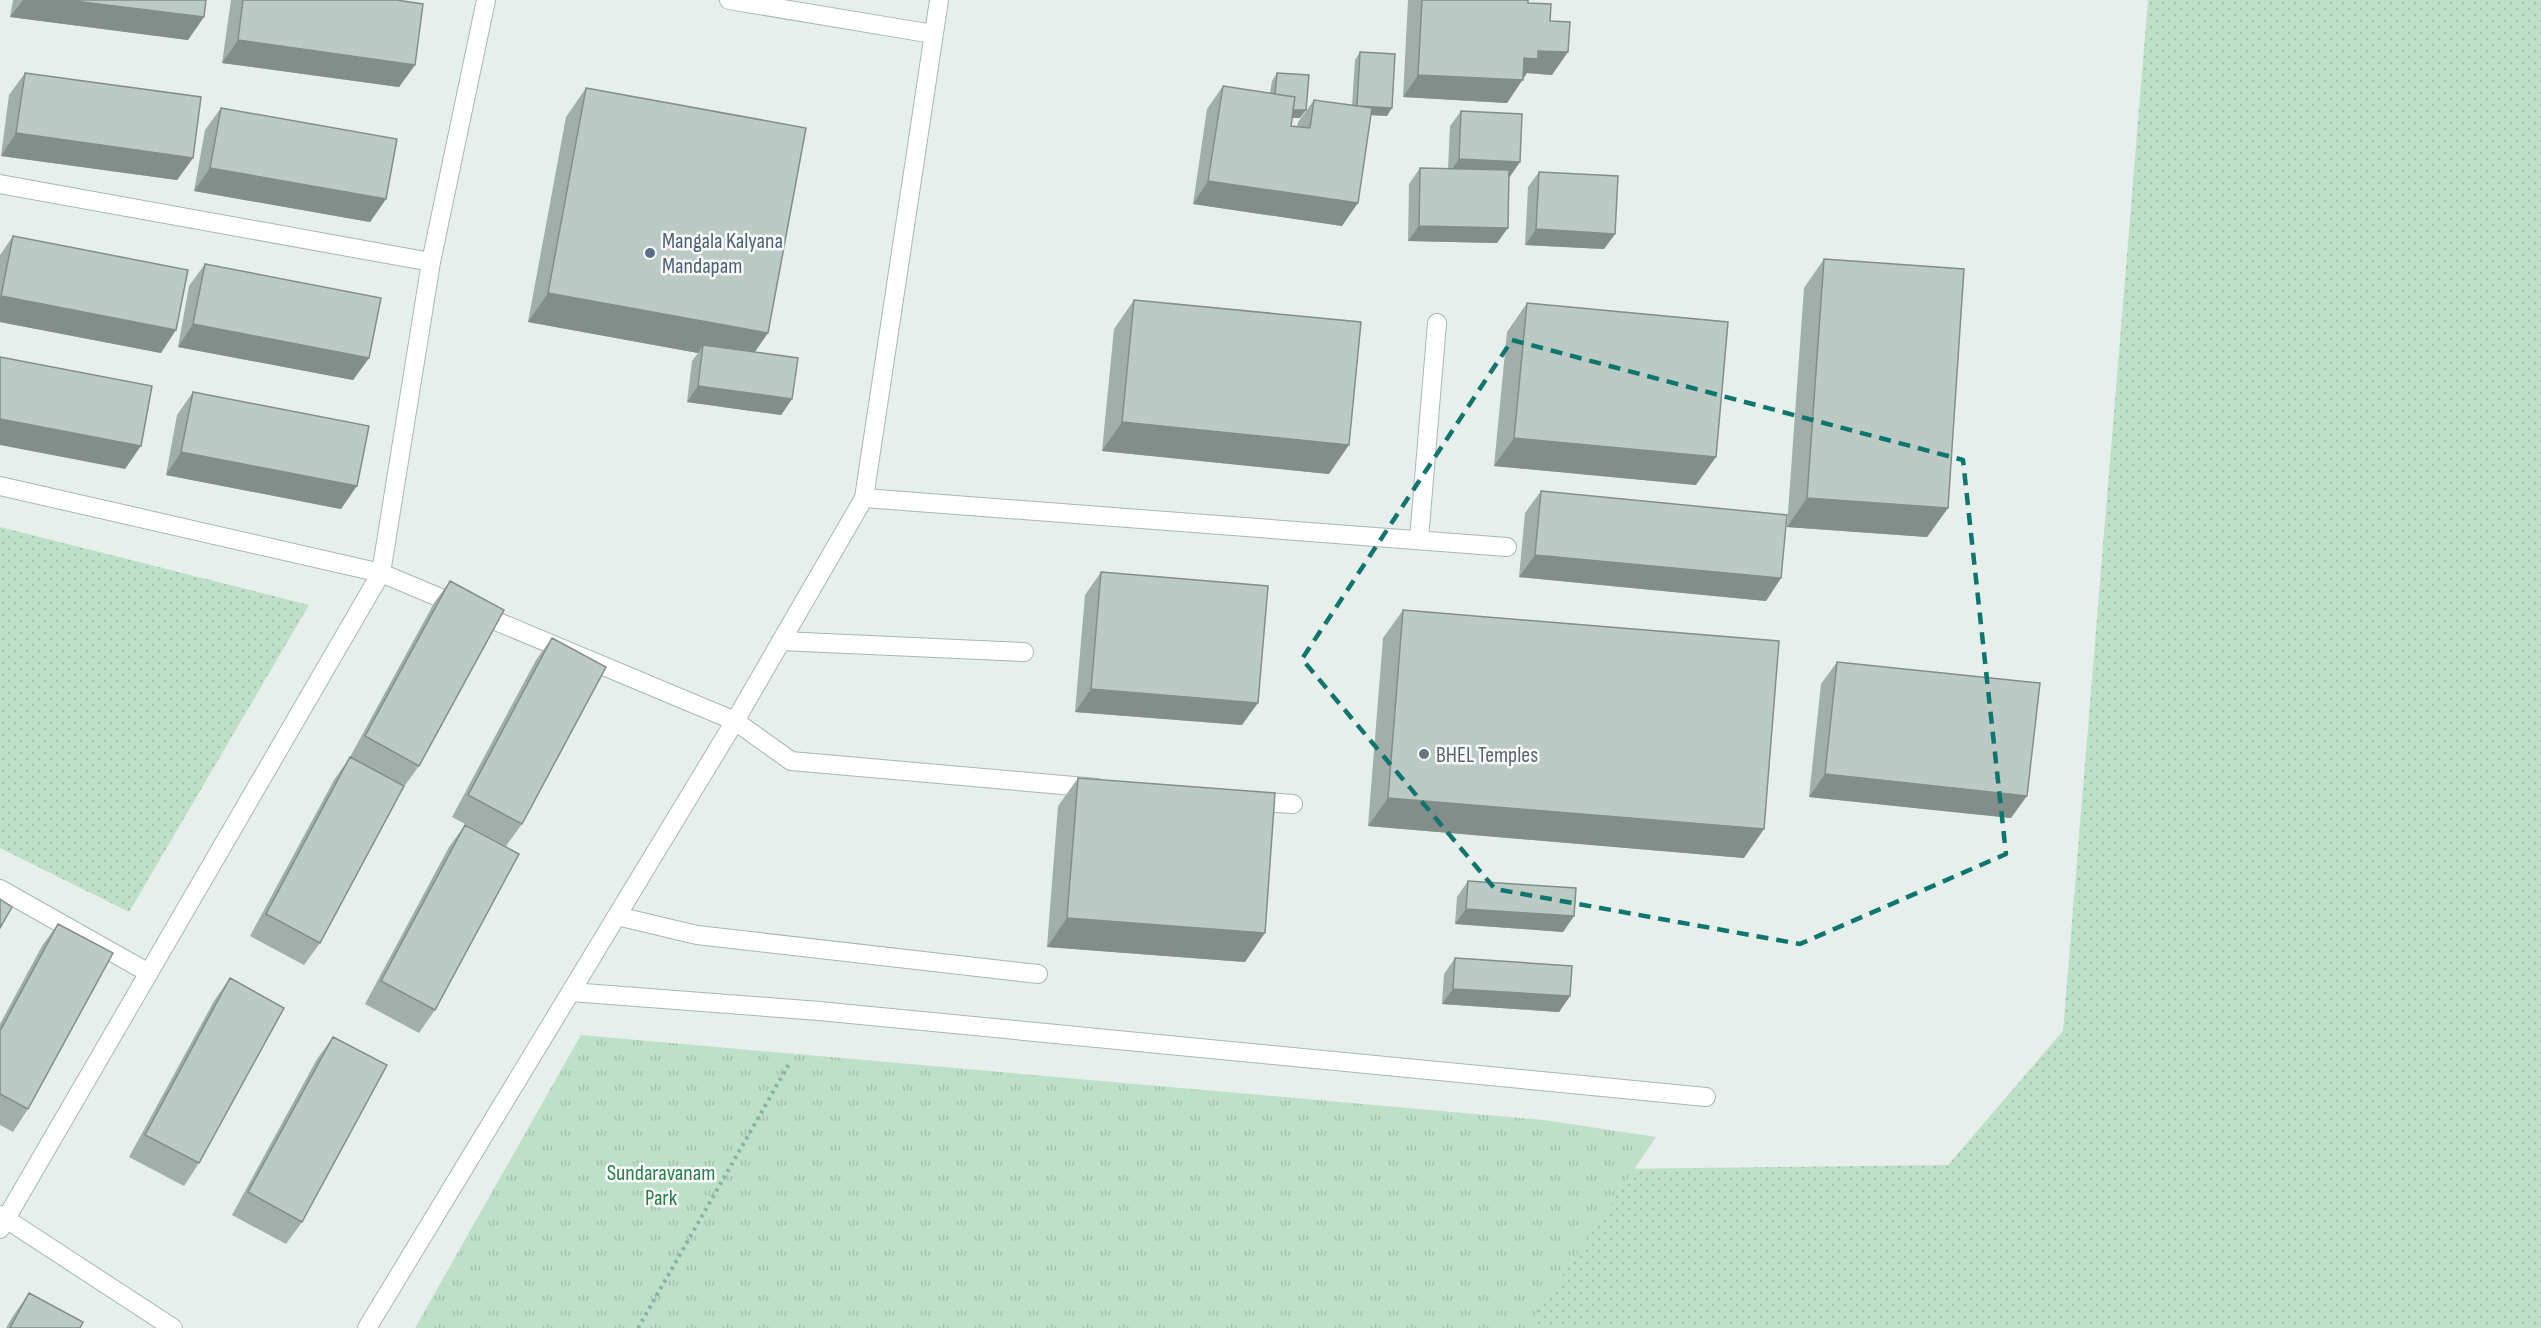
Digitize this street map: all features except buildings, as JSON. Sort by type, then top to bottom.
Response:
[{"type":"street","points":[[173,1328],[2,1221],[381,573],[431,262],[486,0]]},
{"type":"street","points":[[729,0],[933,34]]},
{"type":"street","points":[[367,1328],[735,721],[864,498],[939,0]]},
{"type":"street","points":[[0,184],[431,262]]},
{"type":"street","points":[[1419,539],[1437,323]]},
{"type":"street","points":[[0,486],[381,573],[735,721],[791,761],[1114,789]]},
{"type":"street","points":[[864,498],[1508,547]]},
{"type":"street","points":[[781,641],[1024,652]]},
{"type":"street","points":[[1233,799],[1293,804]]},
{"type":"street","points":[[0,889],[149,973]]},
{"type":"street","points":[[617,916],[697,935],[1038,974]]},
{"type":"street","points":[[571,992],[819,1011],[1706,1096]]},
{"type":"path","points":[[638,1328],[789,1064]]},
{"type":"highlighted area","points":[[1512,340],[1963,460],[2006,854],[1800,944],[1495,889],[1302,659]]},
{"type":"green space","points":[[2148,0],[2541,0],[2541,1328],[1505,1328],[1612,1169],[1948,1165],[2063,1031]]},
{"type":"green space","points":[[0,527],[309,605],[129,912],[0,848]]},
{"type":"green space","name":"Sundaravanam Park","points":[[581,1035],[1544,1120],[1656,1137],[1527,1328],[415,1328]]},
{"type":"place","name":"Mangala Kalyana Mandapam","points":[[650,253]]},
{"type":"place","name":"BHEL Temples","points":[[1424,754]]}]
